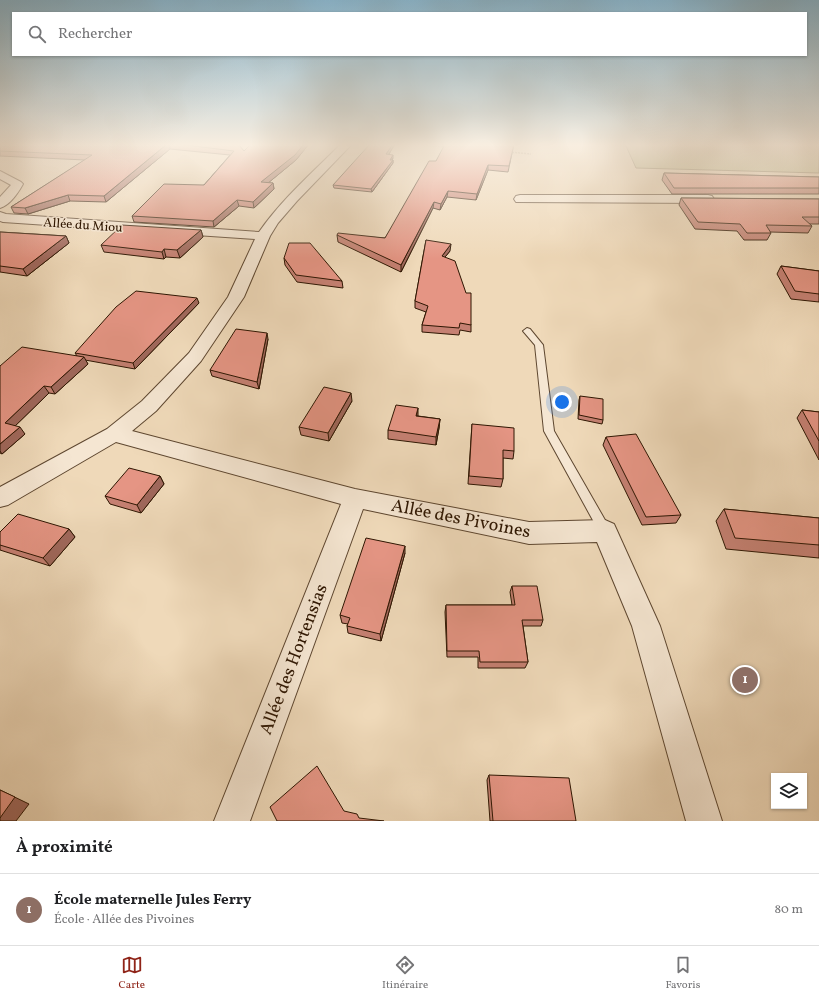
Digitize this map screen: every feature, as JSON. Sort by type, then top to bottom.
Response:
[{"type":"street","points":[[0,204],[13,191],[17,184],[14,182]]},
{"type":"street","points":[[3,493],[114,434],[149,406],[195,358],[236,297],[263,236],[273,221],[309,182]]},
{"type":"street","points":[[520,199],[717,199]]},
{"type":"street","name":"Allée du Miou","points":[[0,216],[3,218],[263,236]]},
{"type":"street","name":"Allée des Pivoines","points":[[114,434],[355,498],[529,533],[605,530]]},
{"type":"street","name":"Allée des Hortensias","points":[[232,821],[355,498]]},
{"type":"street","points":[[605,530],[646,626],[704,821]]},
{"type":"lane","points":[[527,331],[539,345],[549,431],[605,530]]},
{"type":"building","points":[[49,182],[121,182],[104,196],[68,195],[25,208],[11,207]]},
{"type":"building","points":[[206,182],[273,183],[253,202],[237,200],[213,221],[132,216],[164,184],[204,185]]},
{"type":"building","points":[[335,182],[376,182],[371,189],[333,185]]},
{"type":"building","points":[[417,182],[481,182],[477,194],[448,191],[441,204],[434,202],[401,265],[337,235],[338,233],[385,238]]},
{"type":"building","points":[[670,182],[819,182],[819,188],[674,188]]},
{"type":"building","points":[[681,198],[819,199],[819,217],[802,217],[812,226],[766,225],[771,233],[747,233],[740,224],[698,222]]},
{"type":"building","points":[[122,225],[201,230],[177,250],[164,249],[162,252],[101,245]]},
{"type":"building","points":[[0,232],[66,236],[23,269],[0,266]]},
{"type":"building","points":[[426,240],[451,244],[442,256],[455,261],[466,293],[471,293],[471,325],[460,323],[459,328],[422,325],[428,306],[415,301]]},
{"type":"building","points":[[289,243],[310,243],[342,281],[296,275],[284,258]]},
{"type":"building","points":[[781,266],[819,271],[819,294],[795,291]]},
{"type":"building","points":[[136,291],[197,298],[133,363],[75,353],[116,307]]},
{"type":"building","points":[[236,329],[267,333],[257,382],[210,370]]},
{"type":"building","points":[[22,347],[84,357],[51,387],[44,386],[5,423],[20,427],[0,444],[0,366]]},
{"type":"building","points":[[324,387],[351,393],[328,433],[299,427]]},
{"type":"building","points":[[580,396],[603,399],[603,420],[579,415]]},
{"type":"building","points":[[396,405],[418,408],[416,416],[440,419],[436,437],[388,430]]},
{"type":"building","points":[[802,410],[819,412],[819,441]]},
{"type":"building","points":[[472,424],[514,428],[514,451],[503,450],[503,479],[469,476]]},
{"type":"building","points":[[636,434],[681,515],[646,517],[606,437]]},
{"type":"building","points":[[129,468],[160,476],[137,505],[105,496]]},
{"type":"building","points":[[724,509],[819,518],[819,545],[735,538]]},
{"type":"building","points":[[18,514],[69,529],[43,558],[0,545],[0,532]]},
{"type":"building","points":[[366,538],[405,546],[380,634],[347,626],[350,618],[340,615]]},
{"type":"building","points":[[512,586],[537,586],[543,620],[522,620],[528,662],[480,662],[479,651],[447,651],[446,605],[515,605]]},
{"type":"building","points":[[317,766],[344,811],[357,814],[359,818],[384,821],[277,821],[270,807]]},
{"type":"building","points":[[489,775],[569,778],[576,821],[493,821]]},
{"type":"building","points":[[0,790],[15,797],[0,818]]},
{"type":"place","name":"École maternelle Jules Ferry","points":[[745,680]]}]
